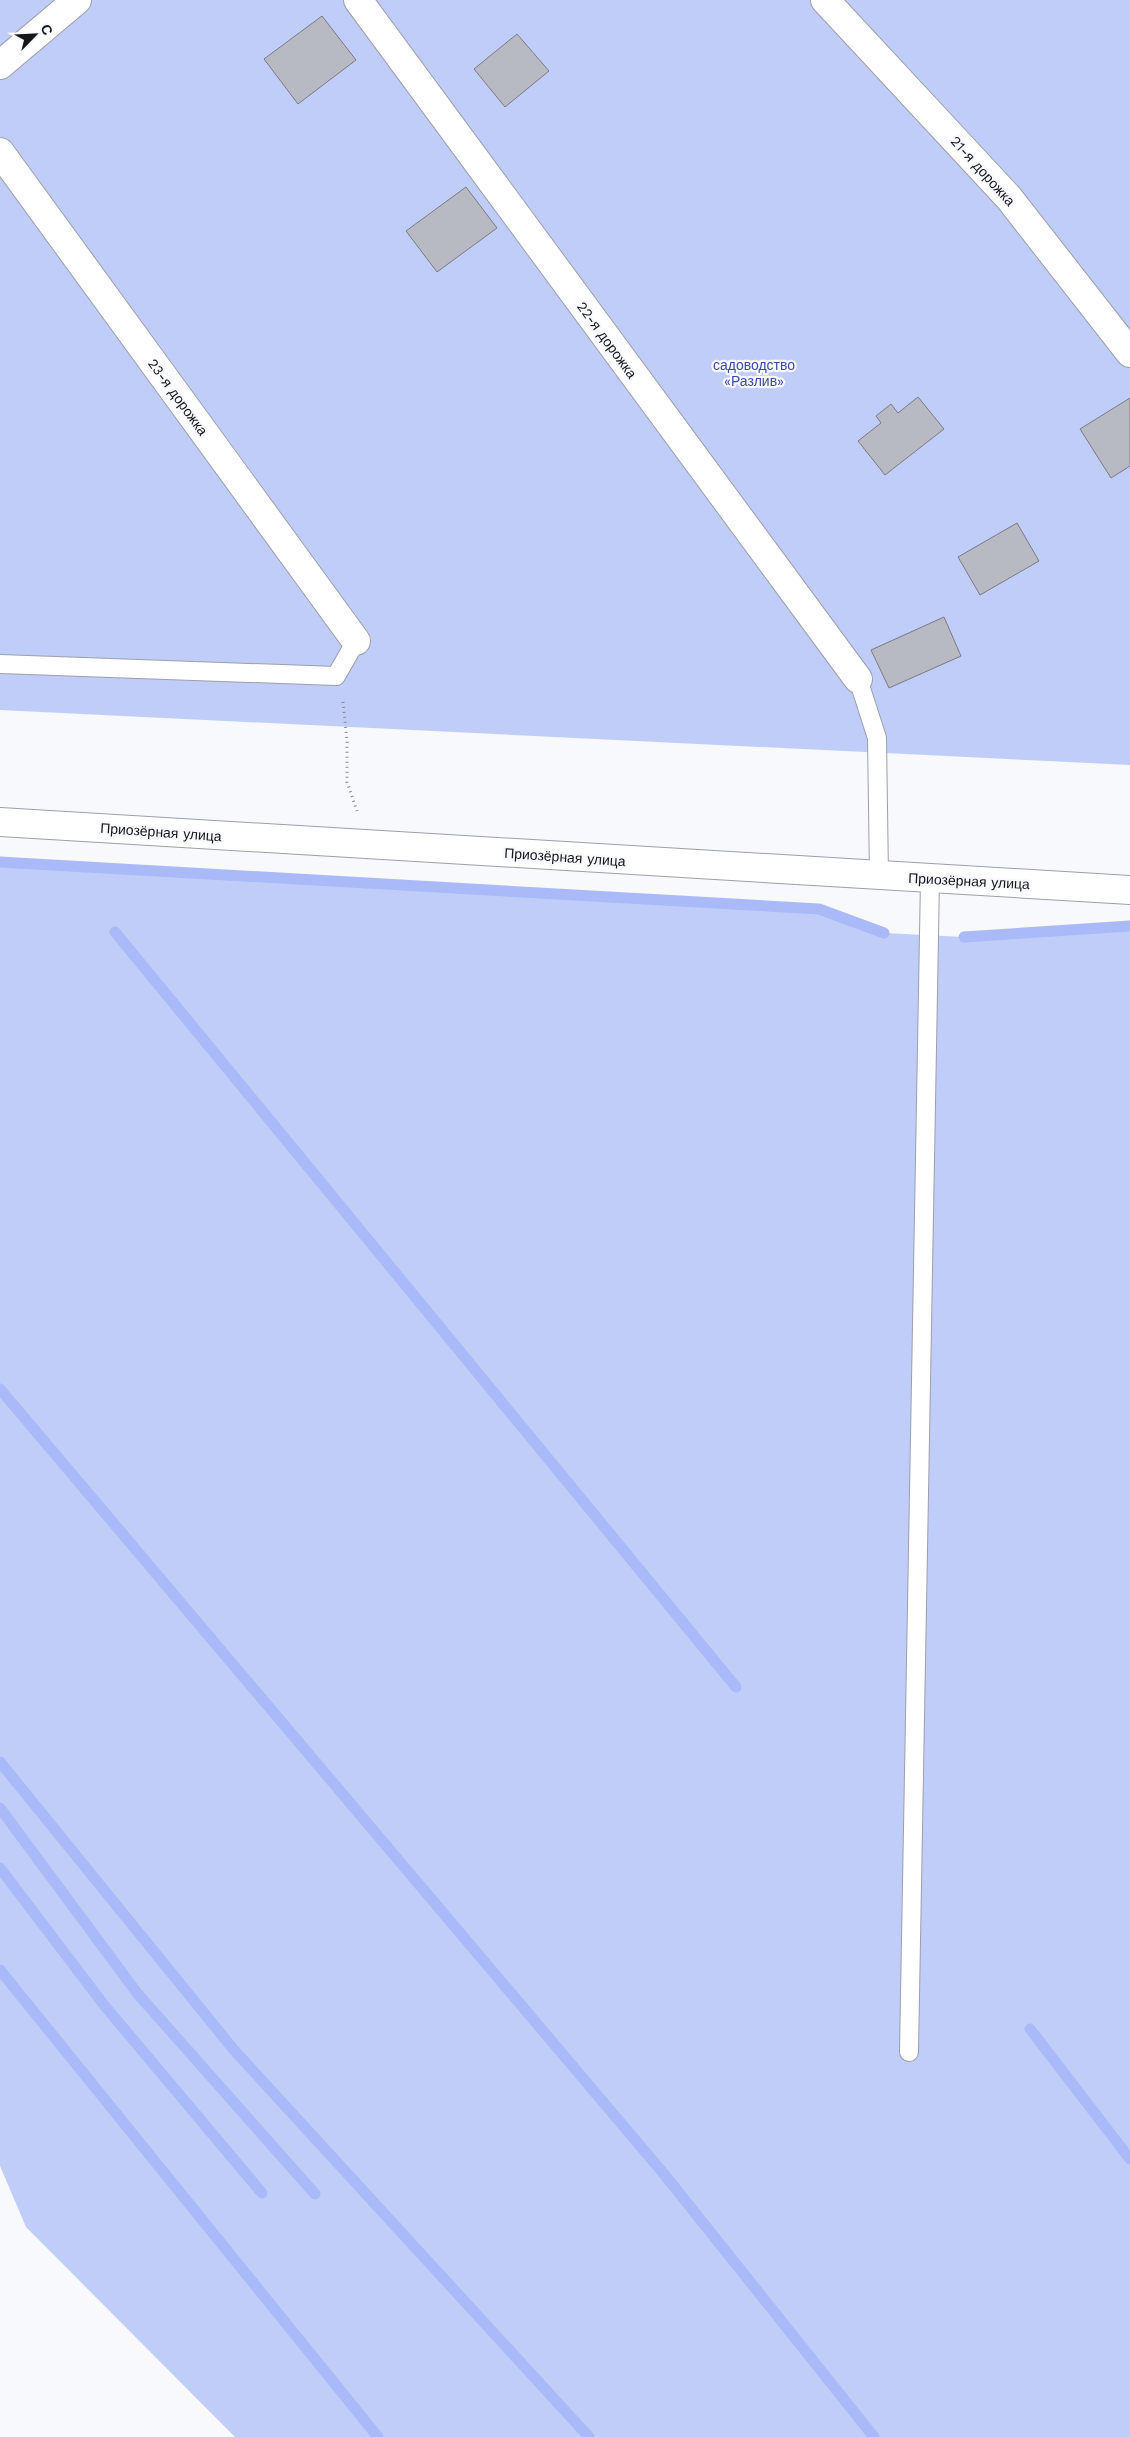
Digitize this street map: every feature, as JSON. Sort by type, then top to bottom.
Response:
[{"type":"street","points":[[0,64],[77,0]]},
{"type":"street","name":"22-я дорожка","points":[[358,0],[858,679]]},
{"type":"street","name":"21-я дорожка","points":[[825,0],[1009,198],[1130,353]]},
{"type":"street","name":"23-я дорожка","points":[[0,152],[356,641]]},
{"type":"street","name":"Приозёрная улица","points":[[0,822],[1130,890]]},
{"type":"lane","points":[[0,664],[336,676],[356,641]]},
{"type":"lane","points":[[858,679],[877,738],[879,876]]},
{"type":"lane","points":[[910,2052],[930,879]]},
{"type":"path","points":[[336,676],[343,698],[347,741],[347,782],[358,813]]},
{"type":"green space","name":"садоводство «Разлив»","points":[[0,0],[1130,0],[1130,765],[0,710]]},
{"type":"green space","points":[[0,862],[819,909],[884,933],[964,937],[1130,926],[1130,2437],[235,2437],[26,2227],[0,2166]]},
{"type":"building","points":[[322,16],[356,60],[298,104],[264,59]]},
{"type":"building","points":[[517,34],[549,71],[505,107],[474,69]]},
{"type":"building","points":[[466,187],[497,228],[437,272],[406,231]]},
{"type":"building","points":[[918,397],[944,429],[885,475],[858,441],[881,423],[876,416],[891,404],[898,413]]},
{"type":"building","points":[[1130,398],[1130,466],[1111,478],[1080,429]]},
{"type":"building","points":[[1017,523],[1039,561],[980,595],[958,557]]},
{"type":"building","points":[[944,617],[961,656],[889,688],[871,650]]},
{"type":"waterway","points":[[0,862],[819,909],[884,933]]},
{"type":"waterway","points":[[964,937],[1130,926]]},
{"type":"waterway","points":[[115,932],[736,1687]]},
{"type":"waterway","points":[[0,1389],[664,2174],[874,2437]]},
{"type":"waterway","points":[[0,1762],[234,2050],[589,2437]]},
{"type":"waterway","points":[[0,1808],[137,1993],[315,2194]]},
{"type":"waterway","points":[[0,1868],[104,2005],[262,2193]]},
{"type":"waterway","points":[[0,1970],[378,2437]]},
{"type":"waterway","points":[[1030,2029],[1130,2159]]}]
